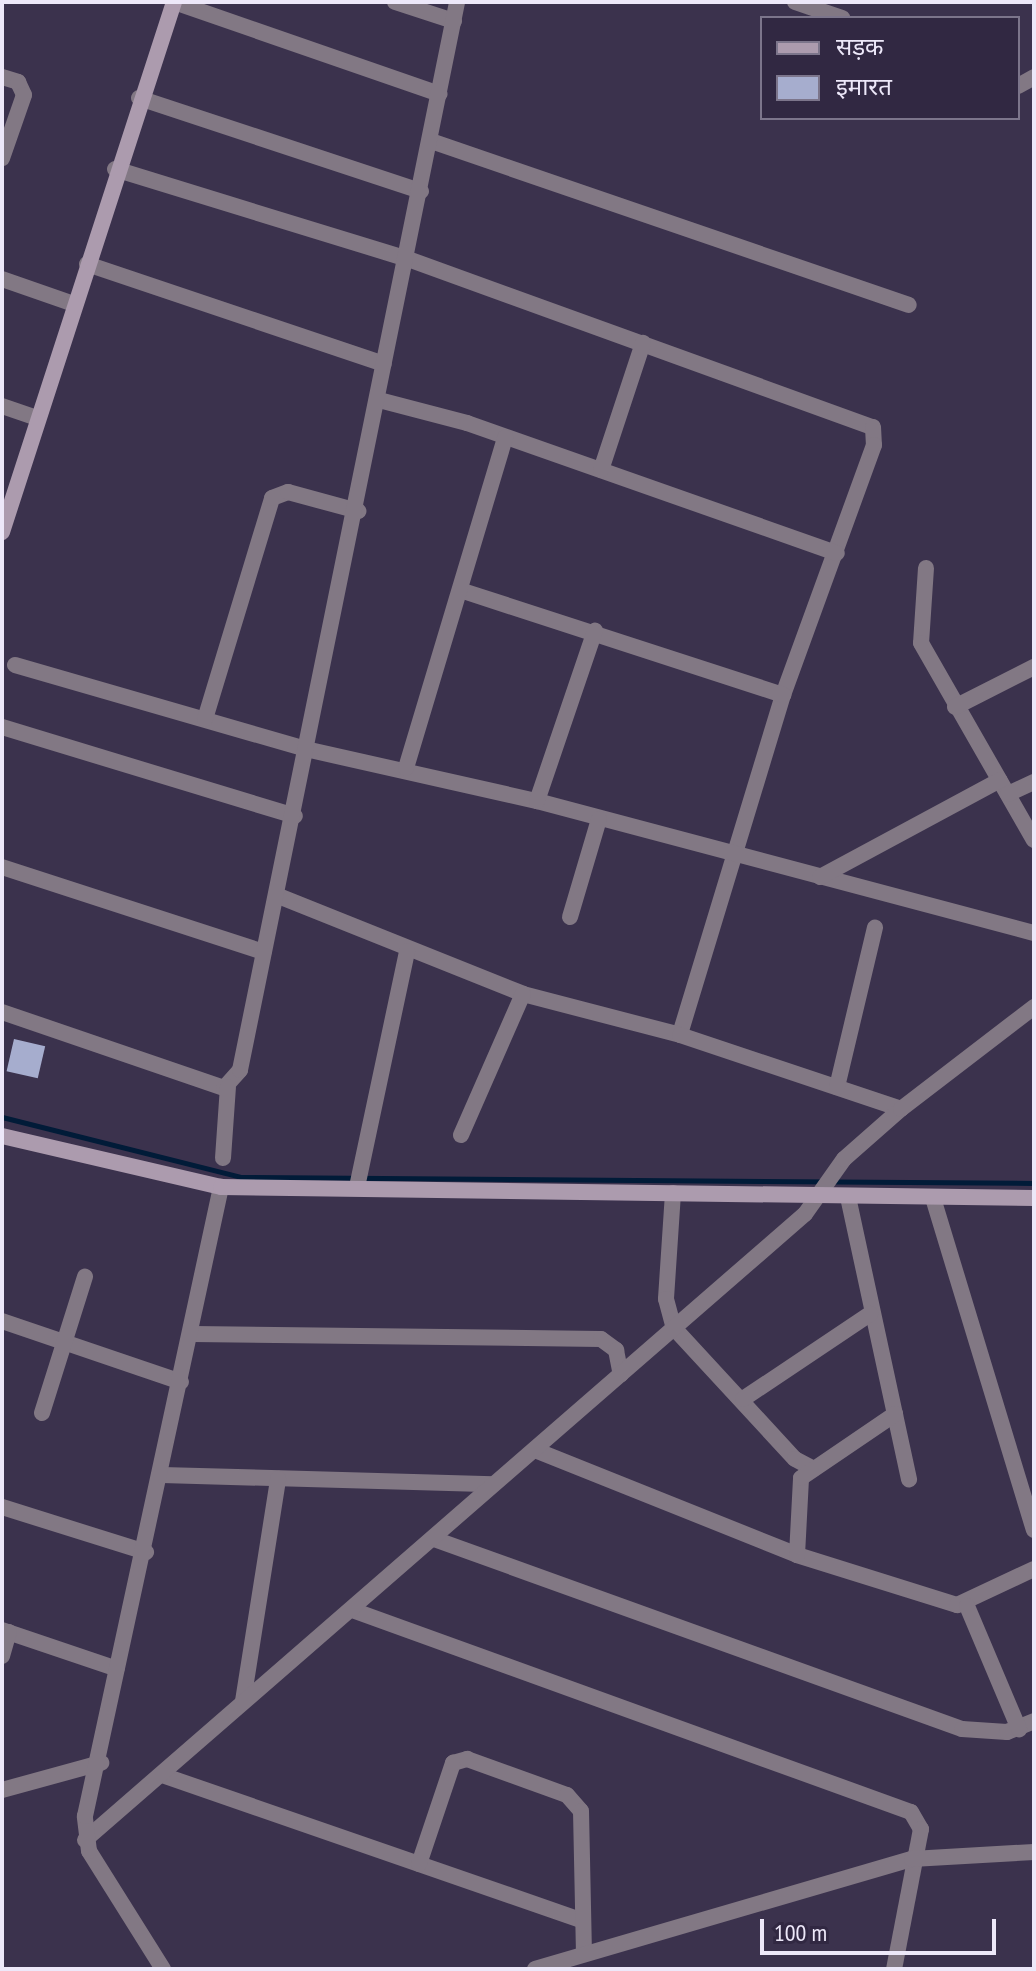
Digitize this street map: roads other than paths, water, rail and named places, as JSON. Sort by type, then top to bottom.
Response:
[{"type":"street","points":[[2,532],[71,303],[87,264],[115,169],[174,2],[440,94]]},
{"type":"street","points":[[395,2],[454,21]]},
{"type":"street","points":[[223,1158],[228,1087],[246,1057],[264,952],[310,750],[457,2]]},
{"type":"street","points":[[795,2],[836,16]]},
{"type":"street","points":[[2,77],[18,82],[24,95],[2,158]]},
{"type":"street","points":[[139,98],[421,191]]},
{"type":"street","points":[[431,141],[909,305]]},
{"type":"street","points":[[115,169],[408,259],[870,423],[874,445],[783,695],[680,1035]]},
{"type":"street","points":[[87,264],[384,364]]},
{"type":"street","points":[[2,279],[71,303]]},
{"type":"street","points":[[601,470],[643,343]]},
{"type":"street","points":[[379,400],[601,470],[837,553]]},
{"type":"street","points":[[2,406],[37,418]]},
{"type":"street","points":[[406,768],[505,438]]},
{"type":"street","points":[[205,719],[272,498],[288,492],[358,511]]},
{"type":"street","points":[[926,568],[921,643],[1034,840]]},
{"type":"street","points":[[460,590],[595,631],[783,695]]},
{"type":"street","points":[[537,801],[595,631]]},
{"type":"street","points":[[15,665],[310,750],[406,768],[537,801],[1034,933]]},
{"type":"street","points":[[955,707],[1034,667]]},
{"type":"street","points":[[2,727],[295,816]]},
{"type":"street","points":[[820,877],[1004,787],[1034,782]]},
{"type":"street","points":[[570,917],[599,819]]},
{"type":"street","points":[[2,867],[264,952]]},
{"type":"street","points":[[276,895],[407,951],[523,994],[680,1035],[901,1109]]},
{"type":"street","points":[[837,1087],[875,927]]},
{"type":"street","points":[[358,1183],[363,1147],[407,951]]},
{"type":"street","points":[[461,1135],[523,994]]},
{"type":"street","points":[[85,1840],[243,1701],[355,1611],[493,1484],[674,1328],[820,1190],[844,1159],[901,1109],[1034,1007]]},
{"type":"street","points":[[2,1012],[228,1087]]},
{"type":"street","points":[[2,1136],[221,1187],[358,1183],[673,1193],[820,1190],[848,1197],[1034,1198]]},
{"type":"street","points":[[163,1969],[85,1840],[117,1669],[146,1552],[221,1187]]},
{"type":"street","points":[[673,1193],[666,1299],[674,1328],[743,1399],[795,1459],[814,1469]]},
{"type":"street","points":[[848,1197],[870,1314],[909,1480]]},
{"type":"street","points":[[933,1198],[1034,1530]]},
{"type":"street","points":[[42,1413],[61,1341],[85,1277]]},
{"type":"street","points":[[743,1399],[870,1314]]},
{"type":"street","points":[[2,1321],[181,1382]]},
{"type":"street","points":[[193,1334],[601,1339],[616,1350],[621,1375]]},
{"type":"street","points":[[797,1555],[801,1478],[895,1414]]},
{"type":"street","points":[[535,1450],[797,1555],[967,1606],[1034,1569]]},
{"type":"street","points":[[162,1475],[493,1484]]},
{"type":"street","points":[[243,1701],[278,1479]]},
{"type":"street","points":[[2,1507],[146,1552]]},
{"type":"street","points":[[434,1539],[938,1722],[1026,1725],[967,1606]]},
{"type":"street","points":[[355,1611],[911,1812],[921,1829],[912,1859],[899,1969]]},
{"type":"street","points":[[2,1656],[6,1631],[117,1669]]},
{"type":"street","points":[[419,1864],[448,1767],[467,1759],[579,1805],[584,1953]]},
{"type":"street","points":[[2,1790],[101,1763]]},
{"type":"street","points":[[162,1775],[581,1920]]},
{"type":"street","points":[[535,1969],[912,1859],[1034,1852]]},
{"type":"waterway","points":[[2,1117],[241,1177],[1034,1183]]}]
